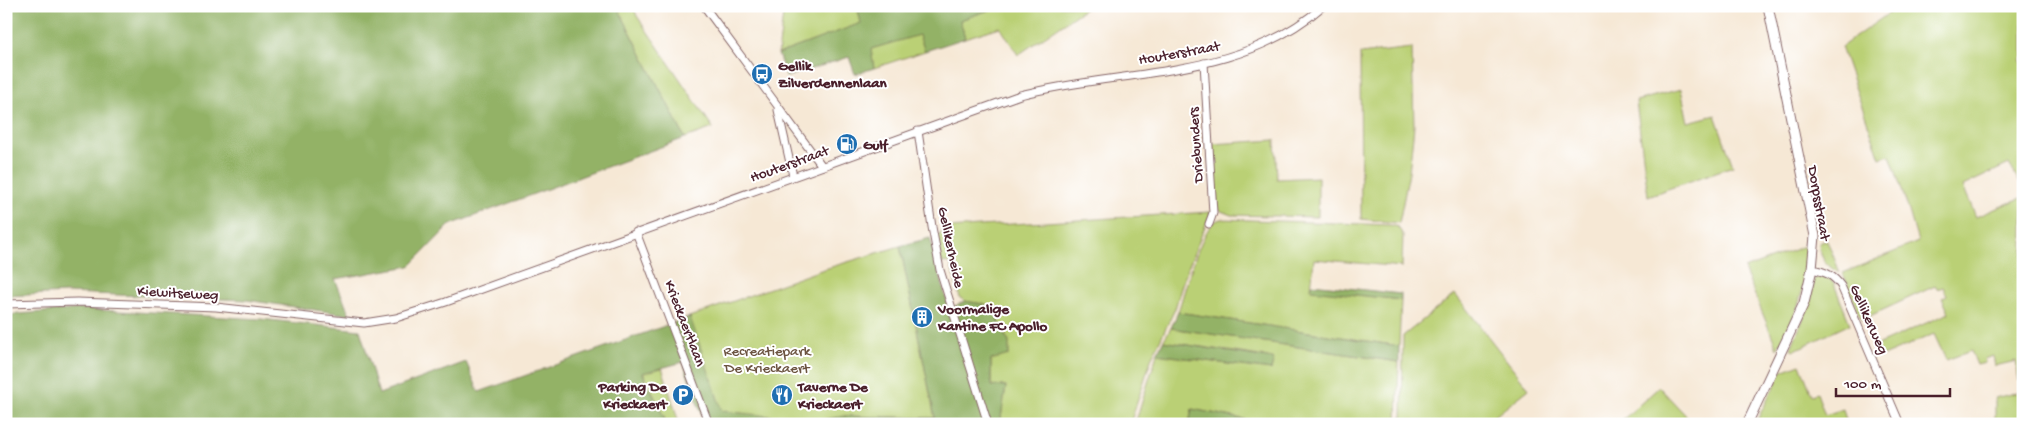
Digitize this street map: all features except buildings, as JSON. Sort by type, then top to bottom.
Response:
[{"type":"street","points":[[704,6],[822,166]]},
{"type":"street","name":"Houterstraat","points":[[347,322],[374,322],[421,310],[1020,95],[1043,89],[1204,63],[1236,56],[1266,44],[1298,26],[1323,6]]},
{"type":"street","name":"Dorpsstraat","points":[[1746,424],[1804,303],[1812,269],[1814,236],[1768,6]]},
{"type":"street","name":"Driebunders","points":[[1204,63],[1213,213],[1209,224]]},
{"type":"street","points":[[778,107],[793,176]]},
{"type":"street","name":"Gellikerheide","points":[[918,132],[940,270],[988,424]]},
{"type":"street","name":"Krieckaertlaan","points":[[636,232],[710,424]]},
{"type":"street","name":"Gellikerweg","points":[[1812,269],[1827,272],[1834,276],[1841,286],[1900,424]]},
{"type":"street","name":"Kiewitseweg","points":[[6,304],[77,302],[168,305],[258,310],[347,322]]},
{"type":"green space","points":[[6,6],[617,6],[685,138],[450,225],[410,266],[335,279],[350,315],[246,300],[66,293],[6,296]]},
{"type":"green space","points":[[617,6],[633,6],[637,16],[713,128],[685,138]]},
{"type":"green space","points":[[784,6],[857,6],[862,23],[778,54]]},
{"type":"green space","points":[[857,6],[991,6],[992,9],[960,20],[965,38],[925,51],[919,35],[871,49],[874,68],[855,74],[849,57],[786,77],[778,54],[861,23]]},
{"type":"green space","points":[[991,6],[1089,6],[1018,55],[1000,27],[965,38],[960,20],[992,9]]},
{"type":"green space","points":[[1899,6],[2023,6],[2023,57],[2020,60],[2023,64],[2023,188],[2009,164],[1963,186],[1976,217],[2023,197],[2023,379],[2019,381],[2016,361],[1995,366],[1993,356],[1984,359],[1985,363],[1977,365],[1971,351],[1946,360],[1934,334],[1878,358],[1872,347],[1949,313],[1942,298],[1947,295],[1943,287],[1937,289],[1935,286],[1861,320],[1843,273],[1918,242],[1890,155],[1880,158],[1841,47]]},
{"type":"green space","points":[[919,34],[925,51],[874,68],[870,49]]},
{"type":"green space","points":[[1412,48],[1414,126],[1409,173],[1399,223],[1361,219],[1360,54]]},
{"type":"green space","points":[[1681,89],[1688,122],[1715,115],[1733,166],[1648,196],[1636,101]]},
{"type":"green space","points":[[1275,140],[1277,179],[1318,177],[1318,217],[1231,215],[1221,211],[1217,206],[1212,144]]},
{"type":"green space","points":[[1211,212],[1185,275],[1175,309],[1152,357],[1130,424],[1000,424],[1006,386],[991,386],[991,359],[1009,342],[989,305],[965,301],[960,298],[950,262],[942,263],[937,237],[947,228]]},
{"type":"green space","points":[[1222,219],[1391,225],[1398,227],[1403,235],[1402,267],[1314,259],[1311,289],[1401,300],[1399,346],[1178,312],[1202,241],[1212,224]]},
{"type":"green space","points":[[930,238],[949,309],[965,301],[989,305],[998,310],[998,319],[1002,331],[1009,342],[1009,355],[991,360],[991,386],[1006,386],[1000,424],[705,424],[683,362],[643,373],[666,422],[686,424],[6,424],[6,315],[81,309],[261,319],[360,330],[379,394],[466,362],[479,392],[690,317],[722,411],[817,421],[844,416],[935,418],[900,246]]},
{"type":"green space","points":[[1827,240],[1840,273],[1828,265],[1820,253],[1819,243]]},
{"type":"green space","points":[[1810,244],[1806,271],[1796,311],[1785,336],[1777,348],[1744,269]]},
{"type":"green space","name":"Recreatiepark De Krieckaert","points":[[900,246],[935,418],[844,416],[844,424],[718,424],[678,321],[818,271]]},
{"type":"green space","points":[[1821,275],[1830,279],[1834,284],[1850,324],[1793,351],[1791,348],[1809,305],[1814,279]]},
{"type":"green space","points":[[1312,284],[1401,294],[1401,300],[1311,290]]},
{"type":"green space","points":[[1455,294],[1529,389],[1485,424],[1402,424],[1403,336]]},
{"type":"green space","points":[[1178,312],[1399,346],[1399,362],[1171,328]]},
{"type":"green space","points":[[1171,328],[1399,362],[1397,424],[1268,424],[1192,409],[1189,424],[1135,424],[1157,354],[1271,370],[1273,358],[1163,341]]},
{"type":"green space","points":[[1163,341],[1274,359],[1271,370],[1157,354]]},
{"type":"green space","points":[[1800,364],[1812,395],[1817,393],[1825,415],[1843,409],[1847,424],[1755,424],[1782,371]]},
{"type":"green space","points":[[662,367],[679,423],[666,422],[643,372]]},
{"type":"green space","points":[[1659,387],[1694,424],[1618,424]]},
{"type":"green space","points":[[2023,391],[2023,424],[1995,424],[1995,398]]},
{"type":"green space","points":[[1192,409],[1262,423],[1268,424],[1189,424]]},
{"type":"place","name":"Gellik Zilverdennenlaan","points":[[762,74]]},
{"type":"place","name":"Gulf","points":[[847,144]]},
{"type":"place","name":"Voormalige Kantine FC Apollo","points":[[922,317]]},
{"type":"place","name":"Parking De Krieckaert","points":[[683,395]]},
{"type":"place","name":"Taverne De Krieckaert","points":[[782,395]]}]
